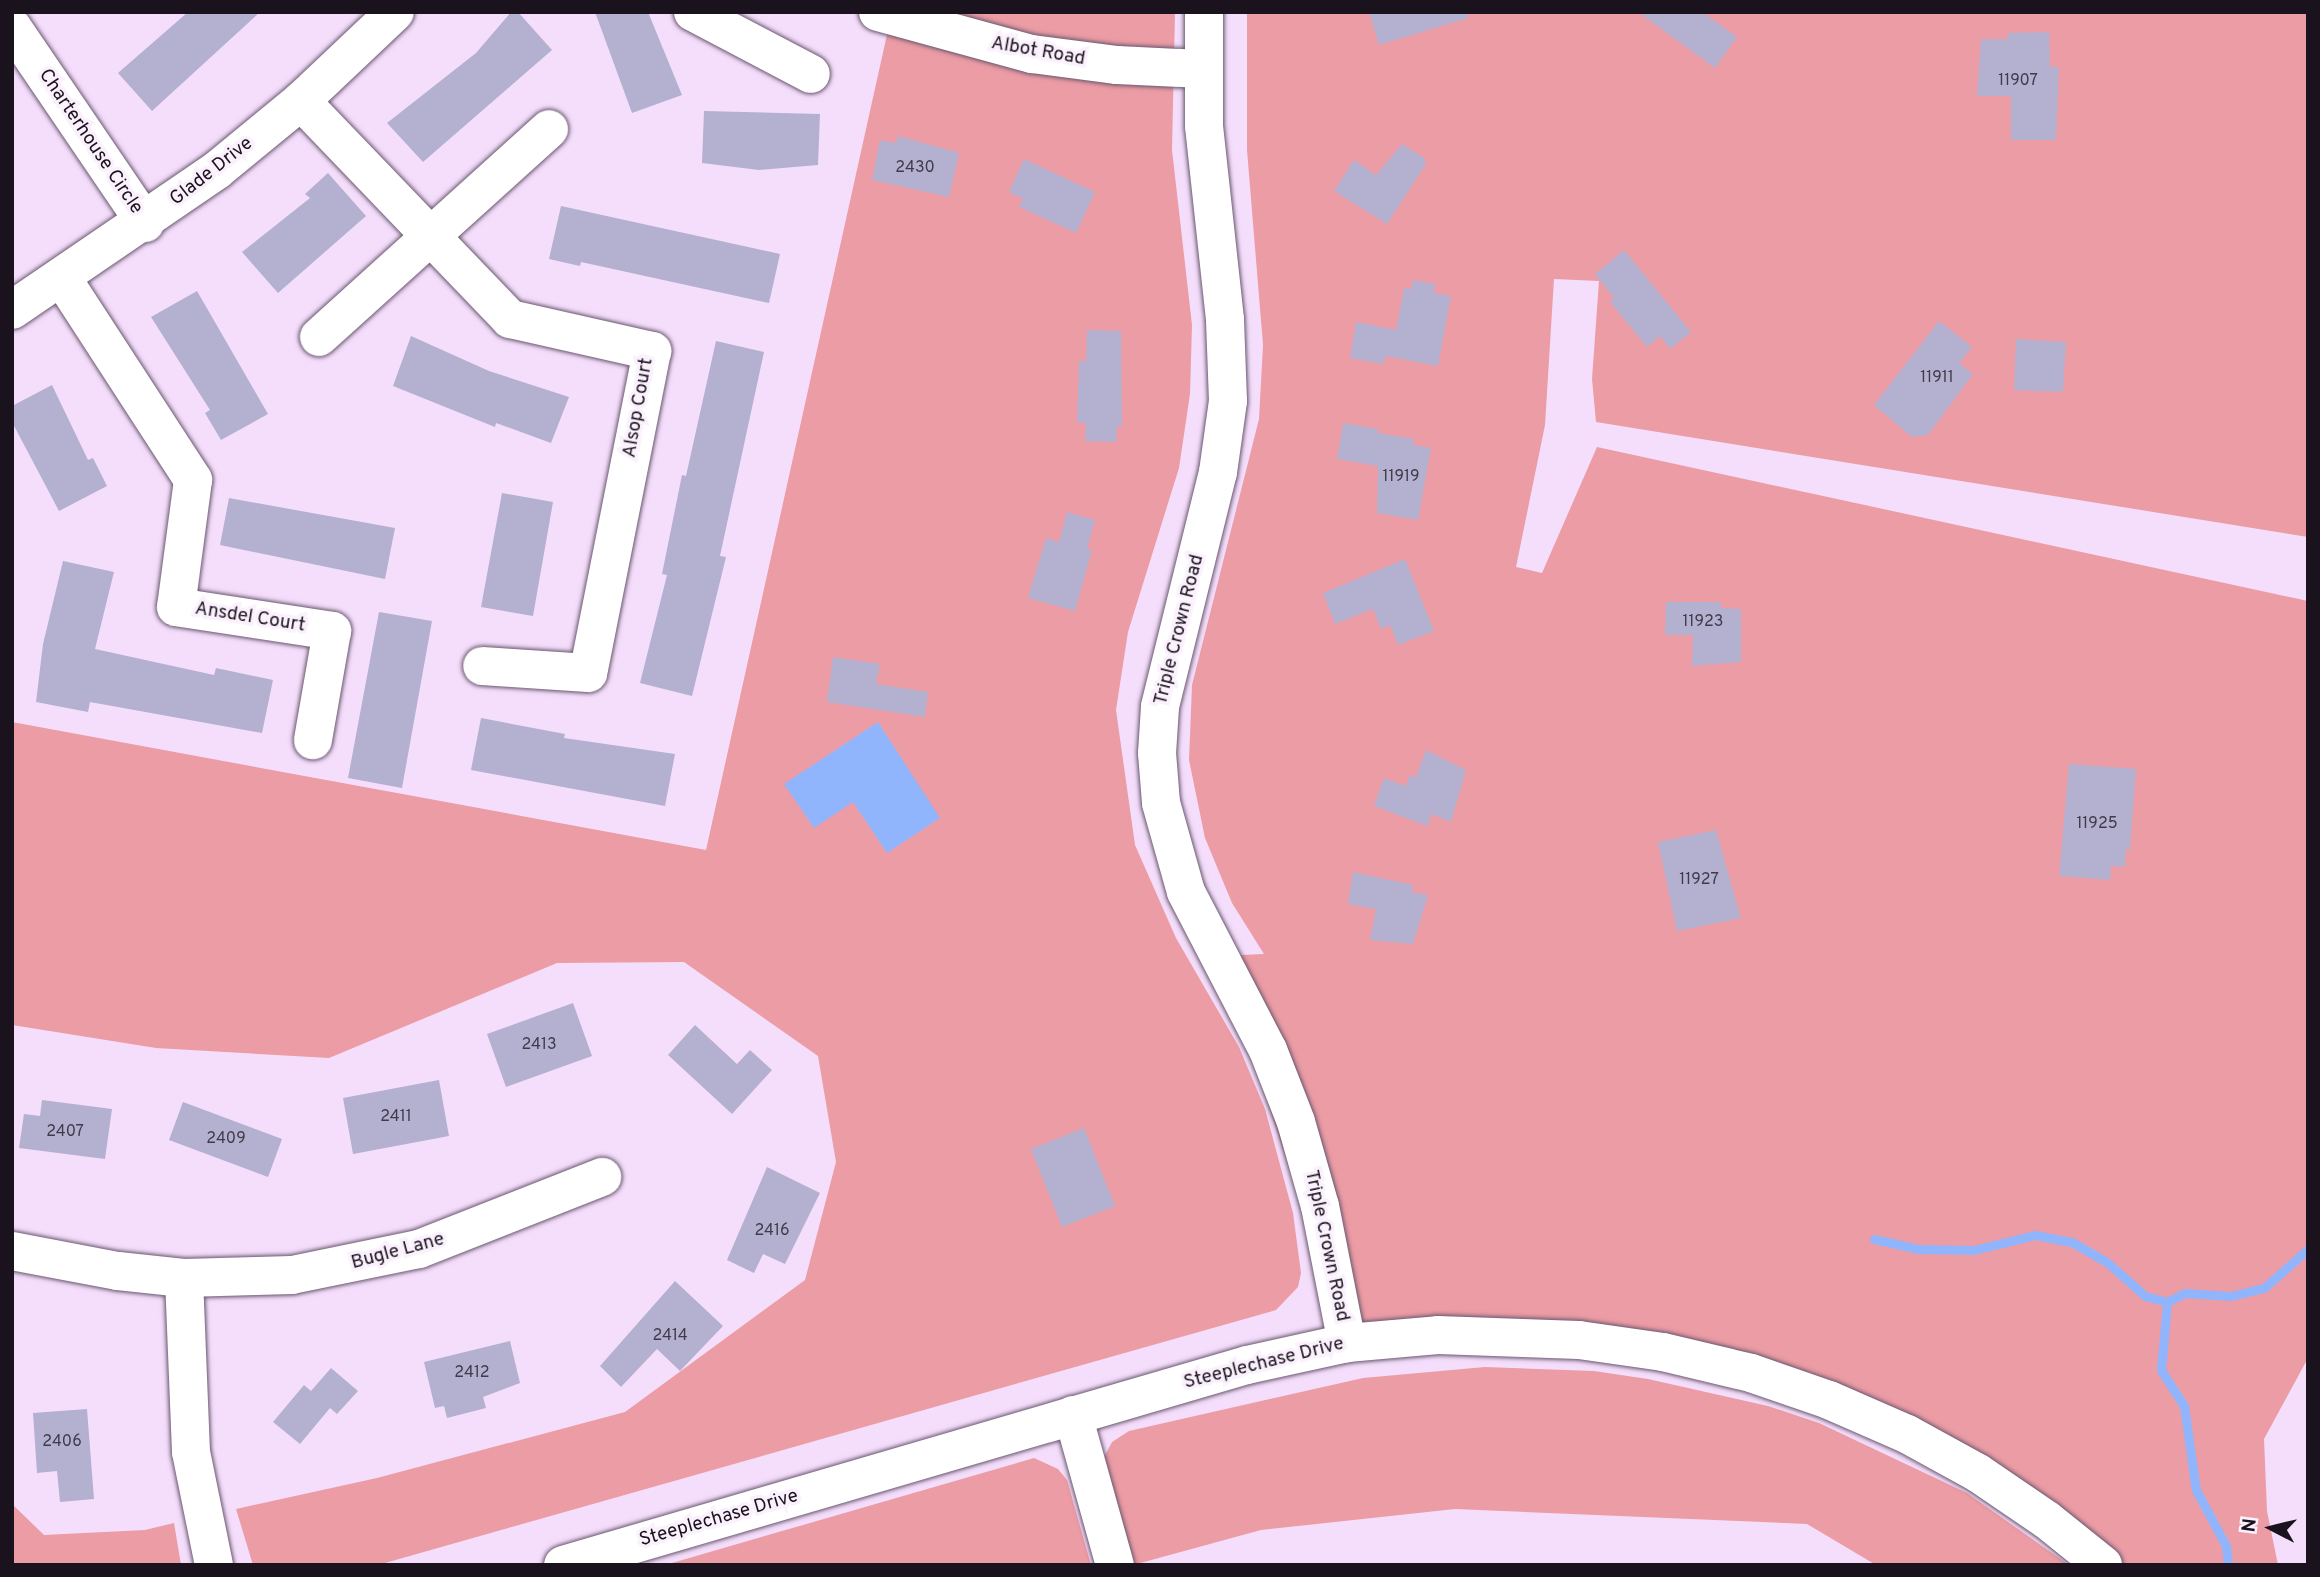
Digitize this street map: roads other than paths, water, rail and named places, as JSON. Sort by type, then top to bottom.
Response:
[{"type":"street","name":"Glade Drive","points":[[12,310],[145,223],[301,101],[395,12]]},
{"type":"street","points":[[693,12],[811,74]]},
{"type":"street","name":"Albot Road","points":[[877,12],[1032,54],[1117,65],[1202,69]]},
{"type":"street","name":"Triple Crown Road","points":[[1204,12],[1202,69],[1225,320],[1227,401],[1218,472],[1160,707],[1161,803],[1186,892],[1268,1050],[1296,1122],[1320,1206],[1347,1343]]},
{"type":"street","name":"Charterhouse Circle","points":[[12,27],[145,223]]},
{"type":"street","name":"Alsop Court","points":[[301,101],[510,319],[652,351],[588,673],[482,666]]},
{"type":"street","points":[[320,337],[434,237],[549,129]]},
{"type":"street","name":"Ansdel Court","points":[[62,278],[193,480],[176,607],[332,631],[313,740]]},
{"type":"street","name":"Bugle Lane","points":[[12,1251],[118,1271],[184,1278],[292,1275],[362,1265],[509,1217],[602,1177]]},
{"type":"street","points":[[184,1278],[191,1452],[214,1565]]},
{"type":"street","name":"Steeplechase Drive","points":[[563,1565],[1247,1364],[1347,1343],[1438,1335],[1579,1340],[1663,1352],[1751,1373],[1829,1400],[1907,1434],[1978,1474],[2103,1565]]},
{"type":"street","points":[[1073,1415],[1115,1565]]},
{"type":"water","points":[[878,722],[940,818],[887,853],[853,802],[814,828],[784,784]]},
{"type":"waterway","points":[[1874,1239],[1918,1249],[1974,1250],[2035,1235],[2072,1242],[2108,1263],[2145,1296],[2167,1302]]},
{"type":"waterway","points":[[2167,1302],[2185,1293],[2231,1296],[2264,1288],[2308,1249]]},
{"type":"waterway","points":[[2167,1302],[2161,1370],[2184,1406],[2196,1490],[2226,1546],[2228,1565]]}]
